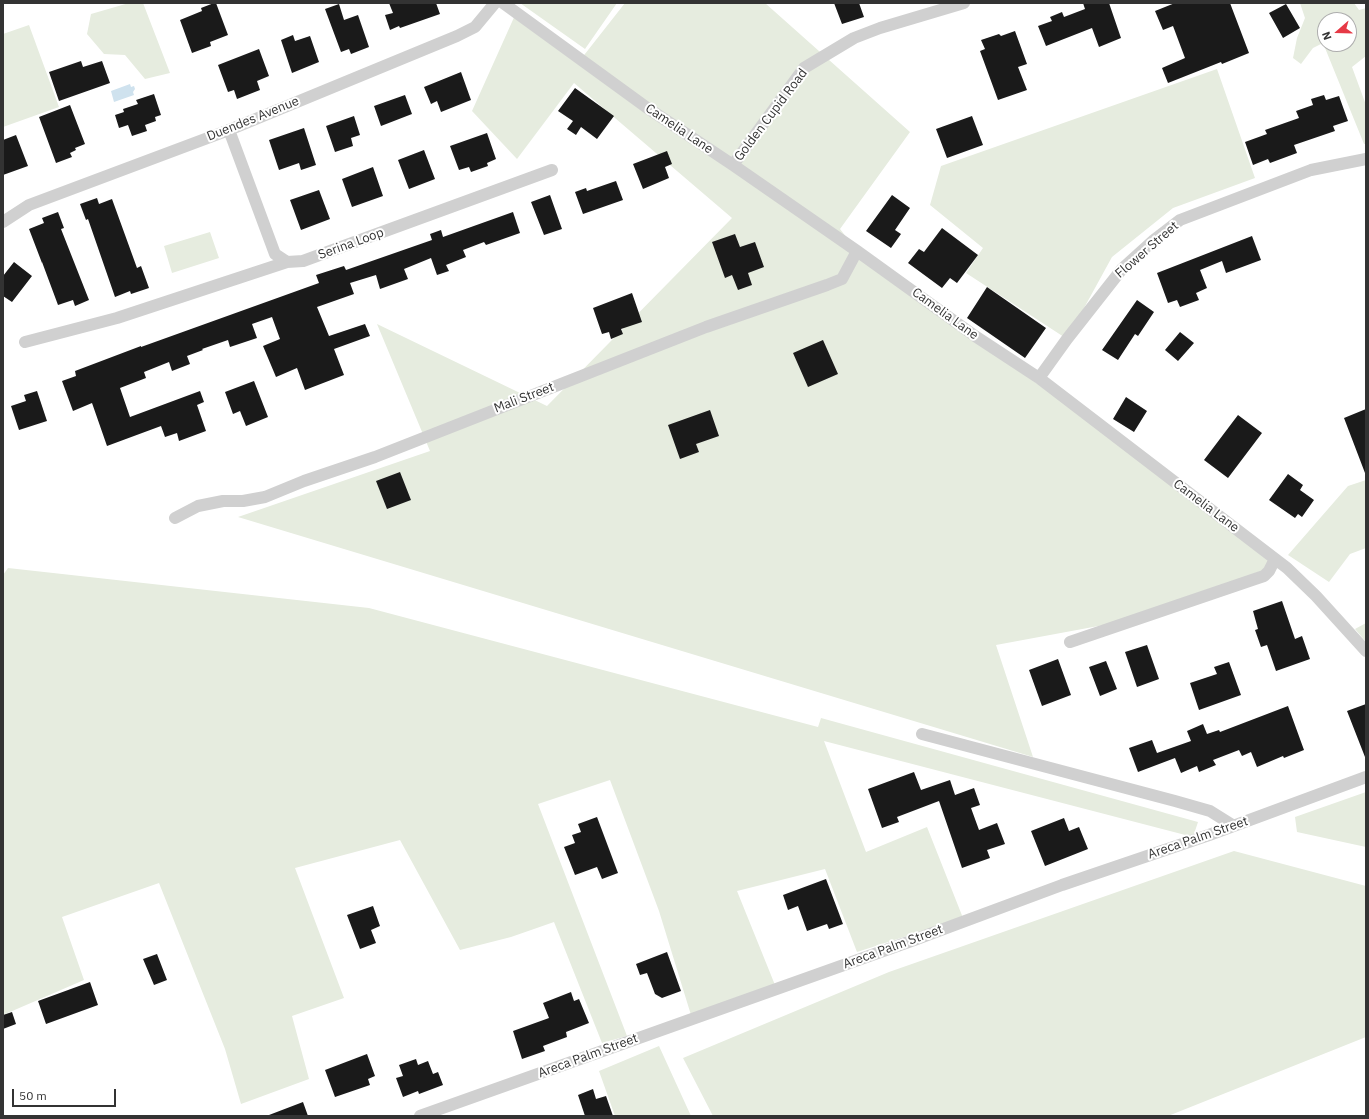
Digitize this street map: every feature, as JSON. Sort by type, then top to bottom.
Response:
[{"type":"street","name":"Duendes Avenue","points":[[3,222],[29,205],[229,130],[457,36],[475,27],[495,3]]},
{"type":"street","name":"Camelia Lane","points":[[503,3],[646,107],[857,251],[975,336],[1039,378],[1275,559],[1307,586],[1366,651]]},
{"type":"street","name":"Golden Cupid Road","points":[[733,165],[804,68],[854,38],[873,30],[964,3]]},
{"type":"street","points":[[229,130],[275,254],[287,262]]},
{"type":"street","name":"Flower Street","points":[[1039,378],[1067,339],[1122,269],[1154,240],[1180,220],[1311,170],[1366,159]]},
{"type":"street","name":"Serina Loop","points":[[25,342],[117,318],[287,262],[304,261],[552,170]]},
{"type":"street","name":"Mali Street","points":[[176,518],[198,506],[223,500],[243,500],[264,496],[375,457],[706,327],[827,285],[842,278],[857,251]]},
{"type":"street","points":[[1070,642],[1264,576],[1269,571],[1275,559]]},
{"type":"street","points":[[922,734],[1210,811],[1234,826]]},
{"type":"street","name":"Areca Palm Street","points":[[420,1116],[1062,886],[1234,826],[1366,777]]},
{"type":"shaded area","points":[[129,3],[143,3],[170,73],[145,79],[125,55],[104,54],[87,34],[91,14]]},
{"type":"shaded area","points":[[520,3],[617,3],[585,49]]},
{"type":"shaded area","points":[[625,3],[765,3],[910,132],[840,229],[857,251],[1275,559],[1266,574],[1147,617],[996,645],[1033,757],[238,517],[430,451],[377,324],[547,406],[732,218],[574,83],[517,159],[472,111],[516,13],[581,59]]},
{"type":"shaded area","points":[[1300,3],[1354,3],[1359,10],[1366,8],[1366,56],[1352,67],[1366,105],[1366,144],[1364,144],[1327,52],[1357,52],[1357,12],[1317,12],[1317,46],[1313,48],[1301,64],[1293,58],[1297,38],[1305,18]]},
{"type":"shaded area","points":[[29,25],[59,107],[3,127],[3,34]]},
{"type":"shaded area","points":[[1217,69],[1255,178],[1173,208],[1112,257],[1067,339],[966,273],[983,248],[930,205],[941,166]]},
{"type":"shaded area","points":[[210,232],[219,258],[172,273],[164,246]]},
{"type":"shaded area","points":[[1366,480],[1366,548],[1350,554],[1329,582],[1288,555],[1348,486]]},
{"type":"shaded area","points":[[8,568],[369,608],[818,727],[821,718],[1198,822],[1193,837],[824,741],[866,852],[927,827],[963,918],[857,952],[825,869],[737,891],[775,985],[691,1015],[659,911],[610,780],[538,804],[627,1036],[602,1043],[554,922],[511,937],[460,950],[400,840],[295,868],[344,998],[292,1016],[309,1079],[241,1104],[225,1049],[159,883],[62,917],[84,980],[3,1015],[3,575]]},
{"type":"shaded area","points":[[1366,623],[1366,642],[1355,629]]},
{"type":"shaded area","points":[[1366,792],[1366,847],[1297,832],[1295,817]]},
{"type":"shaded area","points":[[1234,851],[1366,886],[1366,1037],[1168,1116],[713,1116],[683,1058],[889,972]]},
{"type":"shaded area","points":[[659,1046],[691,1116],[615,1116],[599,1071]]},
{"type":"water","points":[[130,84],[131,87],[134,86],[134,95],[114,102],[111,91]]},
{"type":"building","points":[[216,3],[228,35],[210,42],[211,46],[192,53],[180,20],[202,11],[201,8]]},
{"type":"building","points":[[389,3],[436,3],[440,14],[390,30],[385,15],[393,13]]},
{"type":"building","points":[[834,3],[859,3],[864,17],[842,24]]},
{"type":"building","points":[[1083,3],[1109,3],[1121,38],[1099,47],[1092,28],[1046,46],[1038,26],[1052,21],[1050,17],[1062,12],[1064,17],[1085,9]]},
{"type":"building","points":[[1175,3],[1230,3],[1249,53],[1222,64],[1221,62],[1168,83],[1162,68],[1185,58],[1173,26],[1163,30],[1155,11]]},
{"type":"building","points":[[339,4],[344,20],[358,15],[369,47],[351,54],[349,49],[341,52],[325,9]]},
{"type":"building","points":[[1286,4],[1300,28],[1283,38],[1269,13]]},
{"type":"building","points":[[1015,31],[1027,64],[1018,67],[1027,90],[998,100],[980,51],[985,49],[981,40],[999,34],[1001,36]]},
{"type":"building","points":[[293,35],[295,41],[310,36],[319,62],[292,73],[281,40]]},
{"type":"building","points":[[259,49],[269,76],[257,81],[260,90],[237,99],[234,90],[228,92],[218,65]]},
{"type":"building","points":[[81,61],[83,67],[102,61],[110,83],[59,101],[49,72]]},
{"type":"building","points":[[461,72],[471,100],[441,112],[437,101],[431,104],[424,87]]},
{"type":"building","points":[[575,88],[614,116],[597,139],[581,127],[576,135],[567,129],[573,121],[558,111]]},
{"type":"building","points":[[154,94],[161,115],[155,117],[156,121],[145,125],[147,131],[132,136],[128,125],[119,128],[115,115],[124,112],[123,109],[138,104],[136,100]]},
{"type":"building","points":[[405,95],[412,114],[381,126],[374,106]]},
{"type":"building","points":[[1324,95],[1326,100],[1339,96],[1348,121],[1333,126],[1335,131],[1294,145],[1297,153],[1270,163],[1268,159],[1253,165],[1245,142],[1267,134],[1265,130],[1299,118],[1296,111],[1313,105],[1311,99]]},
{"type":"building","points":[[70,105],[85,144],[75,148],[76,150],[70,153],[72,157],[56,163],[39,117]]},
{"type":"building","points":[[354,116],[360,135],[351,138],[353,146],[335,152],[326,126]]},
{"type":"building","points":[[972,116],[983,145],[947,158],[936,129]]},
{"type":"building","points":[[304,128],[316,165],[301,170],[299,163],[279,170],[269,140]]},
{"type":"building","points":[[487,133],[496,159],[487,163],[488,166],[471,172],[469,167],[459,170],[450,146]]},
{"type":"building","points":[[16,135],[28,166],[3,175],[3,140]]},
{"type":"building","points":[[424,150],[435,179],[409,189],[398,160]]},
{"type":"building","points":[[667,151],[672,164],[665,167],[669,178],[643,189],[633,164]]},
{"type":"building","points":[[373,167],[383,196],[352,207],[342,179]]},
{"type":"building","points":[[616,181],[623,200],[583,214],[575,192],[586,188],[587,191]]},
{"type":"building","points":[[319,190],[330,219],[301,230],[290,200]]},
{"type":"building","points":[[550,195],[562,229],[544,235],[531,202]]},
{"type":"building","points":[[892,195],[910,208],[895,230],[901,234],[891,248],[866,231]]},
{"type":"building","points":[[97,198],[99,204],[112,199],[137,268],[141,266],[149,288],[131,294],[130,291],[115,297],[88,219],[86,220],[80,204]]},
{"type":"building","points":[[58,212],[64,228],[61,229],[89,300],[75,306],[73,300],[58,305],[29,229],[44,223],[42,218]]},
{"type":"building","points":[[513,212],[520,233],[486,245],[484,242],[463,250],[466,257],[446,265],[449,271],[437,275],[431,258],[404,269],[408,279],[380,289],[376,275],[350,283],[354,294],[317,307],[329,336],[365,324],[370,336],[334,349],[344,375],[305,390],[297,368],[276,377],[263,346],[280,339],[272,317],[252,324],[257,338],[230,347],[228,340],[202,349],[203,350],[187,356],[190,364],[172,371],[169,362],[144,372],[146,378],[120,388],[130,417],[200,391],[204,402],[197,405],[206,431],[179,441],[177,433],[165,437],[161,426],[107,446],[92,403],[73,411],[62,381],[76,376],[75,371],[319,283],[316,275],[344,266],[346,270],[432,240],[430,234],[441,230],[443,237]]},
{"type":"building","points":[[942,228],[978,255],[957,283],[950,278],[942,288],[908,263],[919,249],[924,252]]},
{"type":"building","points":[[735,234],[740,247],[755,242],[764,267],[748,273],[752,285],[738,290],[732,275],[725,278],[712,242]]},
{"type":"building","points":[[1252,236],[1261,260],[1226,273],[1222,261],[1200,270],[1207,288],[1196,293],[1199,300],[1180,307],[1177,300],[1168,303],[1157,273]]},
{"type":"building","points":[[14,262],[32,276],[12,302],[3,296],[3,276]]},
{"type":"building","points":[[987,287],[1046,328],[1025,358],[967,318]]},
{"type":"building","points":[[632,293],[642,322],[621,329],[623,334],[611,339],[609,332],[602,334],[593,308]]},
{"type":"building","points":[[1137,300],[1154,312],[1138,336],[1135,334],[1118,360],[1102,350]]},
{"type":"building","points":[[1180,332],[1194,343],[1178,361],[1165,350]]},
{"type":"building","points":[[823,340],[838,374],[808,387],[793,353]]},
{"type":"building","points":[[254,381],[268,417],[246,426],[240,411],[233,414],[225,392]]},
{"type":"building","points":[[37,391],[47,421],[19,430],[11,406],[26,401],[24,395]]},
{"type":"building","points":[[1126,397],[1147,411],[1134,432],[1113,419]]},
{"type":"building","points":[[1366,409],[1366,473],[1365,473],[1344,418]]},
{"type":"building","points":[[710,410],[719,436],[696,444],[699,452],[680,459],[668,425]]},
{"type":"building","points":[[1238,415],[1262,433],[1228,478],[1204,460]]},
{"type":"building","points":[[400,472],[411,500],[387,509],[376,481]]},
{"type":"building","points":[[1288,474],[1303,485],[1300,490],[1314,500],[1302,517],[1298,514],[1295,518],[1269,500]]},
{"type":"building","points":[[1282,601],[1295,639],[1302,636],[1310,659],[1276,671],[1267,645],[1261,647],[1255,630],[1258,629],[1253,611]]},
{"type":"building","points":[[1147,645],[1159,679],[1137,687],[1125,652]]},
{"type":"building","points":[[1058,659],[1071,695],[1042,706],[1029,670]]},
{"type":"building","points":[[1106,661],[1117,689],[1100,696],[1089,667]]},
{"type":"building","points":[[1229,662],[1241,695],[1199,710],[1190,683],[1217,674],[1214,667]]},
{"type":"building","points":[[1366,704],[1366,757],[1365,757],[1347,711]]},
{"type":"building","points":[[1288,706],[1304,750],[1284,758],[1283,756],[1257,767],[1251,752],[1242,756],[1239,750],[1213,760],[1216,765],[1199,772],[1197,766],[1181,773],[1175,758],[1138,772],[1129,748],[1152,740],[1157,753],[1191,741],[1187,731],[1203,724],[1207,734],[1219,730],[1220,732]]},
{"type":"building","points":[[914,772],[921,790],[950,780],[955,795],[974,788],[980,805],[971,808],[979,830],[997,823],[1005,844],[987,850],[990,858],[962,868],[939,801],[897,817],[899,822],[882,828],[868,789]]},
{"type":"building","points":[[597,817],[618,873],[602,879],[597,867],[575,875],[564,847],[575,843],[572,835],[581,832],[578,824]]},
{"type":"building","points":[[1064,818],[1069,831],[1079,827],[1088,849],[1045,866],[1031,831]]},
{"type":"building","points":[[826,879],[843,924],[829,929],[827,924],[807,931],[798,906],[788,910],[783,895]]},
{"type":"building","points":[[373,906],[380,926],[371,930],[376,943],[360,949],[347,915]]},
{"type":"building","points":[[667,952],[681,991],[662,998],[655,994],[647,973],[640,975],[636,964]]},
{"type":"building","points":[[157,954],[167,980],[154,985],[143,959]]},
{"type":"building","points":[[90,982],[98,1005],[46,1024],[38,1001]]},
{"type":"building","points":[[571,992],[574,1001],[579,999],[589,1023],[566,1032],[567,1037],[543,1046],[545,1051],[522,1059],[513,1031],[549,1018],[543,1003]]},
{"type":"building","points":[[12,1012],[16,1024],[3,1029],[3,1015]]},
{"type":"building","points":[[367,1054],[375,1076],[368,1079],[370,1085],[335,1097],[325,1070]]},
{"type":"building","points":[[416,1059],[418,1065],[428,1061],[433,1074],[438,1072],[443,1085],[419,1094],[418,1091],[403,1097],[396,1078],[403,1076],[399,1065]]},
{"type":"building","points":[[593,1089],[596,1099],[606,1096],[613,1116],[585,1116],[578,1095]]},
{"type":"building","points":[[303,1102],[308,1116],[269,1116],[269,1115]]}]
